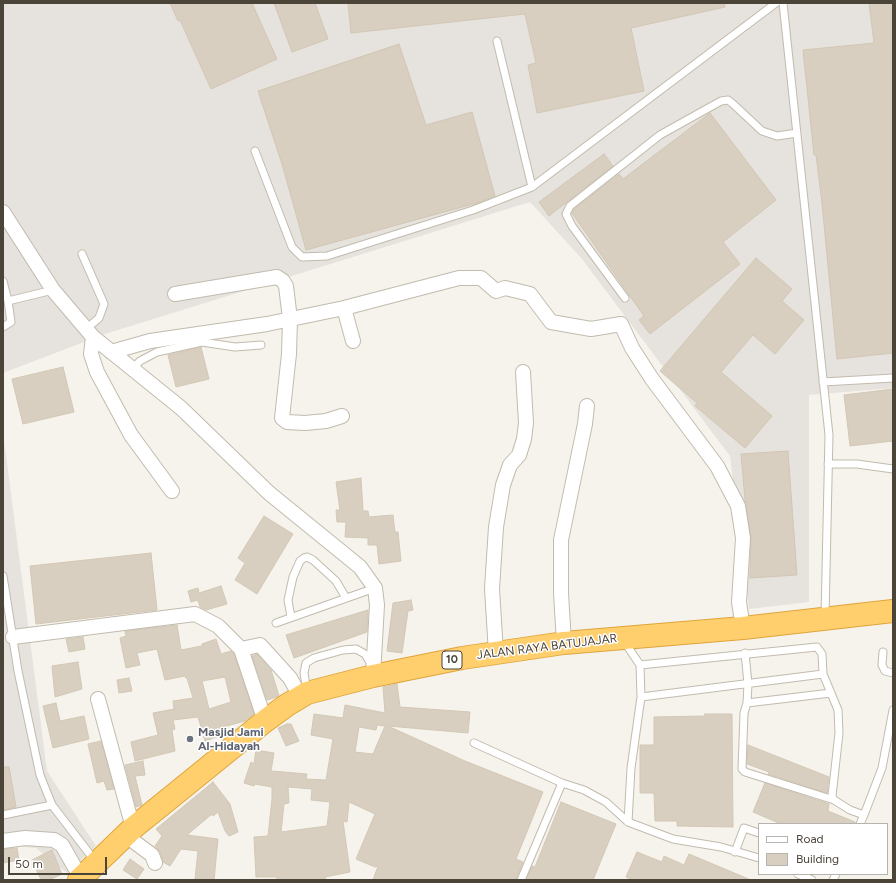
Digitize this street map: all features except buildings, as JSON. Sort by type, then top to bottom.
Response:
[{"type":"highway","name":"JALAN RAYA BATUJAJAR","points":[[85,874],[129,831],[265,721],[304,695],[373,673],[564,642],[743,628],[893,610]]},
{"type":"street","points":[[3,212],[53,290],[90,333],[111,352],[181,408],[269,493],[360,567],[375,588],[377,605],[373,673]]},
{"type":"street","points":[[175,294],[276,277],[283,280],[286,286],[290,318],[289,354],[282,418],[284,421],[288,422],[305,423],[326,421],[342,416]]},
{"type":"street","points":[[111,352],[150,341],[267,324],[344,308],[458,278],[481,278],[496,291],[505,288],[530,294],[551,322],[591,329],[621,324],[632,348],[652,379],[717,466],[738,506],[743,538],[739,602],[743,628]]},
{"type":"street","points":[[344,308],[353,341]]},
{"type":"street","points":[[90,333],[91,354],[97,372],[130,435],[172,491]]},
{"type":"street","points":[[496,653],[492,589],[496,527],[503,485],[510,465],[520,455],[524,439],[526,423],[523,372]]},
{"type":"street","points":[[564,642],[561,592],[561,540],[585,424],[587,406]]},
{"type":"street","points":[[13,636],[195,614],[218,626],[241,649],[265,721]]},
{"type":"street","points":[[241,649],[260,645],[304,695]]},
{"type":"street","points":[[98,699],[129,831],[152,856],[155,863]]},
{"type":"street","points":[[3,841],[25,838],[54,840],[62,845],[85,874]]},
{"type":"lane","points":[[255,151],[292,247],[302,257],[327,256],[472,210],[532,188],[776,3]]},
{"type":"lane","points":[[783,3],[829,435],[825,619]]},
{"type":"lane","points":[[497,41],[532,188]]},
{"type":"lane","points":[[625,298],[572,226],[566,214],[570,206],[660,135],[721,101],[728,100],[762,131],[777,136],[797,133]]},
{"type":"lane","points":[[82,254],[104,304],[99,318],[90,333]]},
{"type":"lane","points":[[3,281],[8,300],[10,322],[3,327]]},
{"type":"lane","points":[[8,300],[53,290]]},
{"type":"lane","points":[[132,369],[140,361],[157,352],[202,342],[235,347],[261,345]]},
{"type":"lane","points":[[823,382],[893,378]]},
{"type":"lane","points":[[828,464],[857,464],[893,469]]},
{"type":"lane","points":[[291,617],[288,600],[293,577],[300,561],[304,558],[307,557],[313,560],[336,581],[346,598]]},
{"type":"lane","points":[[3,576],[40,775],[52,805],[85,874]]},
{"type":"lane","points":[[276,623],[375,588]]},
{"type":"lane","points":[[621,638],[640,666],[641,697],[630,768],[628,822]]},
{"type":"lane","points":[[640,666],[745,653],[816,647],[822,654],[823,674],[838,710],[839,733],[833,792],[834,800]]},
{"type":"lane","points":[[304,695],[304,673],[306,663],[314,658],[342,650],[356,649],[365,654],[373,673]]},
{"type":"lane","points":[[883,652],[882,665],[885,671],[893,673]]},
{"type":"lane","points":[[745,653],[748,684],[747,703],[744,713],[742,769],[745,772],[834,800],[850,810],[864,815]]},
{"type":"lane","points":[[641,697],[823,674]]},
{"type":"lane","points":[[747,703],[831,693]]},
{"type":"lane","points":[[860,823],[882,768],[893,710]]},
{"type":"lane","points":[[474,743],[562,783],[584,790],[606,802],[628,822],[673,839],[758,858]]},
{"type":"lane","points":[[521,880],[562,783]]},
{"type":"lane","points":[[3,815],[52,805]]},
{"type":"lane","points":[[736,852],[744,828],[758,833]]},
{"type":"lane","points":[[800,875],[812,880]]},
{"type":"shaded area","points":[[3,3],[893,3],[893,388],[809,395],[809,602],[749,609],[730,456],[582,259],[530,202],[105,334],[3,373]]},
{"type":"shaded area","points":[[3,432],[47,771],[96,846],[67,873],[36,848],[3,845]]},
{"type":"place","name":"Masjid Jami Al-Hidayah","points":[[190,739]]}]
